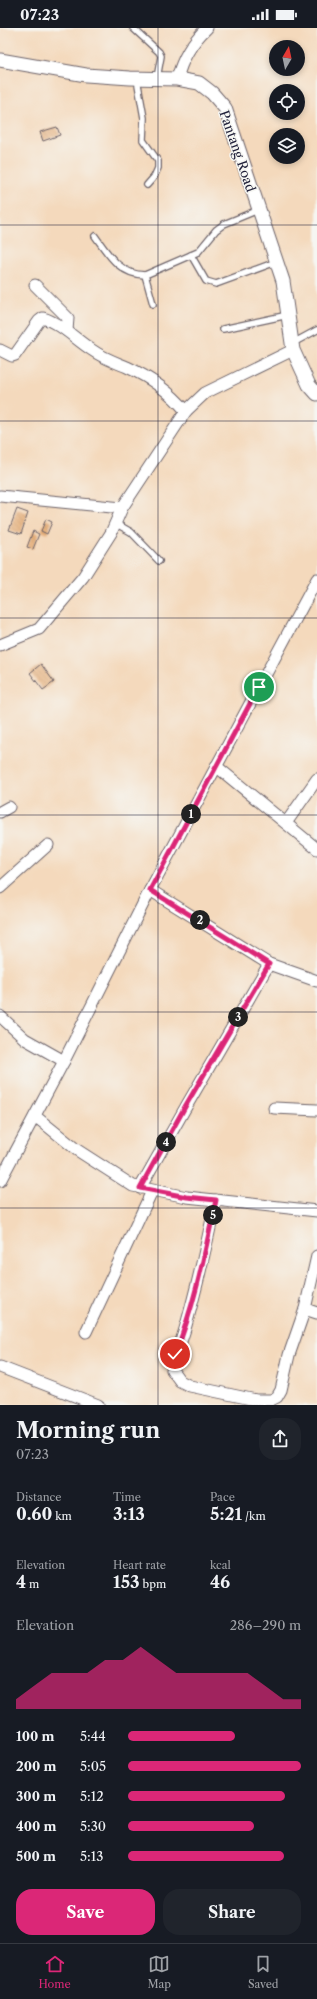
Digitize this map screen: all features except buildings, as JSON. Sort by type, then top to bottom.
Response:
[{"type":"street","points":[[177,79],[180,65],[187,52],[207,28]]},
{"type":"street","name":"Pantang Road","points":[[0,60],[86,75],[177,79],[199,83],[212,93],[225,108],[283,281],[293,347],[309,385],[317,394]]},
{"type":"street","points":[[35,285],[68,318],[66,331]]},
{"type":"street","points":[[0,350],[12,356],[15,355],[39,321],[43,318],[66,331],[92,350],[129,368],[156,384],[175,397],[186,411]]},
{"type":"street","points":[[0,645],[39,629],[83,577],[115,524],[122,508],[186,411],[205,393],[293,347]]},
{"type":"street","points":[[0,496],[122,508]]},
{"type":"street","points":[[0,1181],[36,1116],[150,890],[317,579]]},
{"type":"street","points":[[216,766],[317,849]]},
{"type":"street","points":[[286,823],[317,779]]},
{"type":"street","points":[[0,888],[48,845]]},
{"type":"street","points":[[150,890],[269,964],[317,982]]},
{"type":"street","points":[[140,1188],[186,1105],[269,964]]},
{"type":"street","points":[[0,1016],[25,1039],[64,1061]]},
{"type":"street","points":[[274,1108],[317,1110]]},
{"type":"street","points":[[36,1116],[77,1150],[133,1186],[152,1191],[216,1200],[317,1211]]},
{"type":"street","points":[[86,1332],[152,1191]]},
{"type":"street","points":[[216,1200],[206,1248],[184,1331],[175,1354],[172,1370],[180,1381],[190,1386],[256,1400],[271,1400],[277,1397],[281,1390],[288,1354],[305,1309],[317,1256]]},
{"type":"street","points":[[305,1309],[317,1314]]},
{"type":"street","points":[[0,1367],[98,1405]]},
{"type":"lane","points":[[133,28],[159,52],[161,56],[157,78]]},
{"type":"lane","points":[[137,78],[144,118],[143,140],[158,161],[158,168],[154,177],[146,185]]},
{"type":"lane","points":[[95,236],[119,266],[134,275],[145,275],[192,255],[202,249],[216,230],[224,224],[258,210]]},
{"type":"lane","points":[[192,255],[206,281],[216,284],[276,262]]},
{"type":"lane","points":[[145,275],[153,304]]},
{"type":"lane","points":[[223,329],[288,315]]},
{"type":"lane","points":[[293,347],[317,330]]},
{"type":"lane","points":[[115,524],[132,532],[160,562]]},
{"type":"route","points":[[175,1354],[184,1331],[206,1248],[216,1200],[187,1197],[140,1188],[186,1105],[269,964],[150,890],[259,687]]}]
